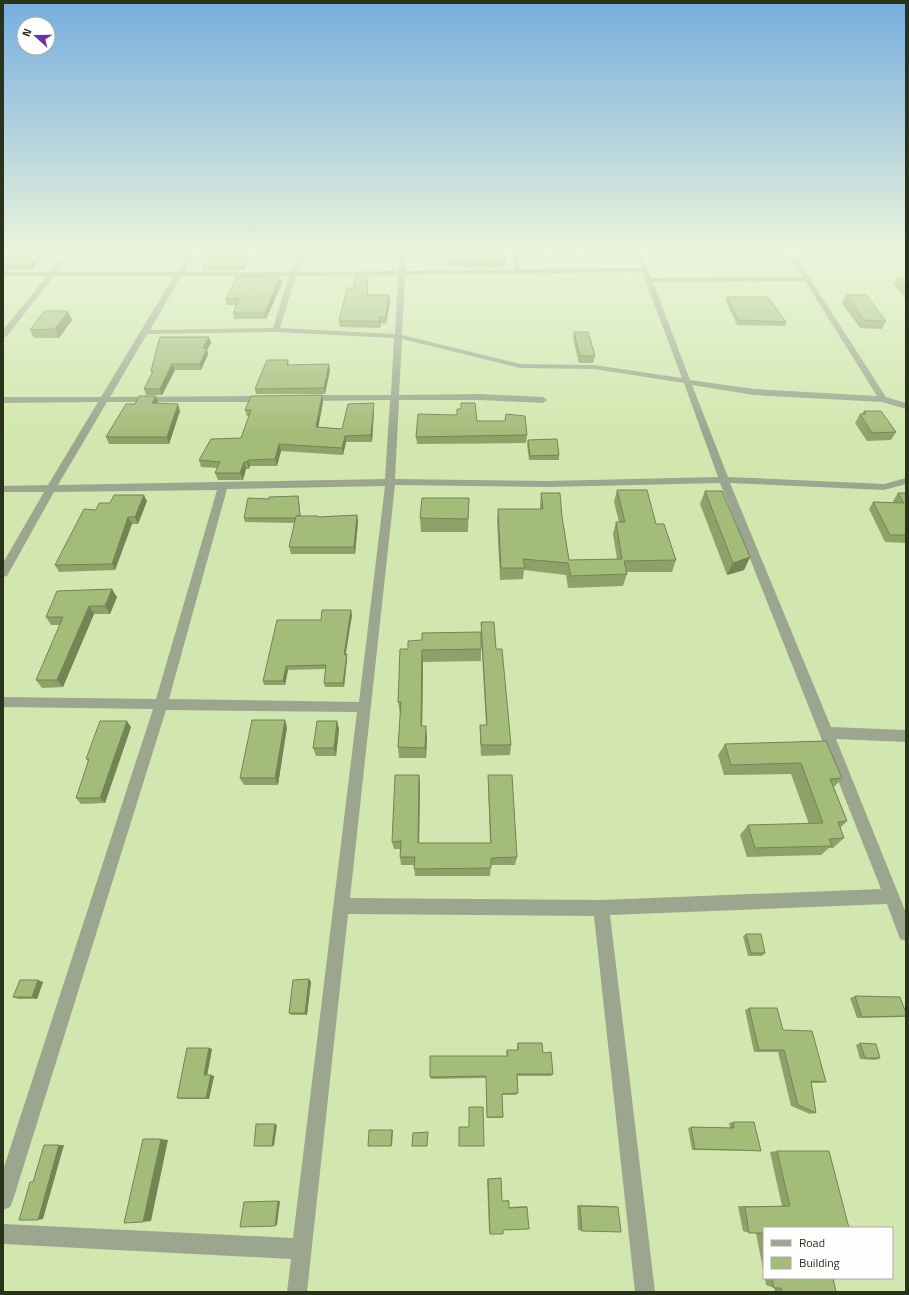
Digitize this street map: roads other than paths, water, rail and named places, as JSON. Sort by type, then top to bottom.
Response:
[{"type":"street","points":[[3,335],[20,314]]},
{"type":"street","points":[[3,573],[50,489],[155,314]]},
{"type":"street","points":[[276,330],[281,314]]},
{"type":"street","points":[[297,1292],[340,906],[390,483],[399,314]]},
{"type":"street","points":[[662,314],[686,382],[724,480],[827,733],[906,933]]},
{"type":"street","points":[[829,314],[883,399]]},
{"type":"street","points":[[144,332],[276,330],[398,336],[520,366],[594,367],[754,392],[883,399],[906,406]]},
{"type":"street","points":[[300,398],[481,397],[543,400]]},
{"type":"street","points":[[3,400],[276,399]]},
{"type":"street","points":[[3,489],[223,487],[390,483],[549,484],[724,480],[884,487],[906,481]]},
{"type":"street","points":[[3,1200],[161,704],[223,487]]},
{"type":"street","points":[[3,702],[363,707]]},
{"type":"street","points":[[827,733],[906,736]]},
{"type":"street","points":[[340,906],[601,908],[891,896]]},
{"type":"street","points":[[601,908],[645,1292]]},
{"type":"street","points":[[3,1234],[302,1249]]}]
